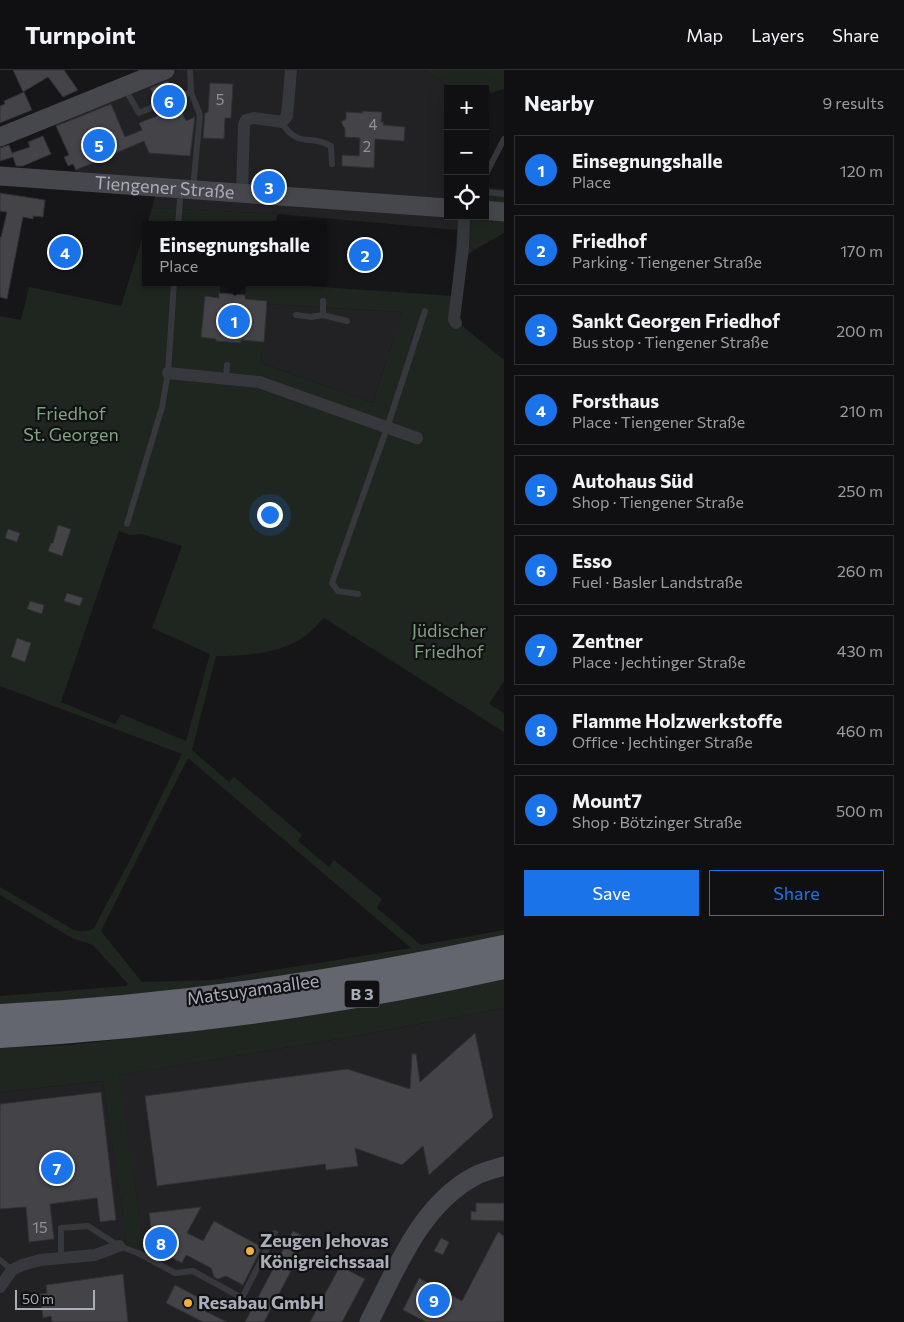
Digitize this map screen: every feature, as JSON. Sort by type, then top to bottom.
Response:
[{"type":"highway","name":"Matsuyamaallee","points":[[0,1016],[102,1010],[260,991],[442,960],[504,947]]},
{"type":"highway","name":"Matsuyamaallee","points":[[0,1036],[109,1028],[286,1006],[371,993],[504,967]]},
{"type":"street","points":[[0,137],[165,70]]},
{"type":"street","points":[[242,194],[244,124],[246,120],[254,118],[281,122],[287,116],[291,70]]},
{"type":"street","name":"Tiengener Straße","points":[[0,176],[187,196],[242,194],[444,208]]},
{"type":"street","points":[[489,210],[504,212]]},
{"type":"street","points":[[456,323],[454,319],[464,220]]},
{"type":"street","points":[[168,373],[227,371],[417,438]]},
{"type":"street","points":[[369,1322],[418,1229],[435,1208],[456,1188],[476,1175],[504,1166]]},
{"type":"street","points":[[0,1286],[12,1270],[22,1265],[40,1260],[95,1255],[119,1246]]},
{"type":"lane","points":[[179,221],[187,196],[200,115],[191,92],[190,70]]},
{"type":"lane","points":[[123,86],[139,113],[158,105]]},
{"type":"lane","points":[[176,98],[191,92]]},
{"type":"lane","points":[[281,122],[289,134],[298,139],[326,143],[331,146],[332,164]]},
{"type":"lane","points":[[486,175],[504,139]]},
{"type":"lane","points":[[489,192],[504,194]]},
{"type":"lane","points":[[127,524],[162,407],[168,373],[174,286]]},
{"type":"lane","points":[[323,301],[323,315]]},
{"type":"lane","points":[[358,594],[338,591],[332,582],[387,428],[425,311]]},
{"type":"lane","points":[[296,315],[311,317],[323,315],[348,321]]},
{"type":"lane","points":[[61,1258],[61,1228],[88,1226],[119,1246],[138,1253],[175,1273],[192,1271],[242,1298],[275,1233]]},
{"type":"lane","points":[[0,1260],[12,1270]]},
{"type":"shaded area","points":[[178,70],[424,70],[447,85],[444,85],[444,220],[469,220],[468,243],[474,250],[469,254],[463,276],[459,322],[452,328],[450,320],[457,230],[277,214],[152,208],[159,182],[78,177],[54,120]]},
{"type":"shaded area","points":[[267,304],[402,312],[373,403],[261,363]]},
{"type":"shaded area","points":[[504,1008],[504,1322],[0,1322],[0,1092],[103,1081],[127,1242],[144,1247],[118,1075],[350,1037]]},
{"type":"green space","points":[[424,70],[504,70],[504,89],[491,93],[489,85],[447,85]]},
{"type":"green space","points":[[489,188],[504,189],[504,233],[474,250],[468,243],[469,220],[489,220]]},
{"type":"green space","points":[[152,208],[277,214],[276,221],[148,221]]},
{"type":"green space","points":[[142,239],[142,286],[220,286],[220,293],[245,295],[246,286],[307,286],[455,296],[450,320],[452,328],[459,322],[504,360],[504,681],[489,704],[504,713],[504,732],[324,618],[304,637],[283,647],[262,653],[216,656],[192,750],[229,782],[234,777],[302,835],[298,841],[329,867],[334,860],[382,899],[377,908],[421,945],[504,930],[504,936],[437,953],[182,992],[0,1005],[0,996],[126,986],[128,984],[93,945],[72,938],[0,895],[0,887],[74,930],[84,931],[94,928],[182,754],[0,686],[0,316],[21,320],[29,287],[121,306]],"holes":[[[268,304],[402,312],[373,403],[261,363]],[[119,531],[130,535],[142,534],[182,546],[152,628],[210,654],[186,741],[121,714],[115,724],[61,702]],[[188,758],[411,948],[213,980],[142,982],[101,931]]]},
{"type":"green space","points":[[504,978],[504,1008],[350,1037],[119,1075],[144,1248],[127,1243],[103,1081],[0,1092],[0,1048],[69,1045],[194,1031]]},
{"type":"building","points":[[13,70],[64,70],[78,90],[63,97],[48,77],[23,92]]},
{"type":"building","points":[[168,81],[174,94],[171,97],[172,100],[178,103],[186,121],[195,117],[190,156],[149,153],[144,141],[76,170],[73,164],[68,166],[64,157],[69,155],[56,126],[111,104],[125,137],[142,130],[139,123],[162,114],[160,110],[163,106],[162,103],[159,100],[156,101],[150,88]]},
{"type":"building","points":[[210,83],[233,84],[231,118],[225,118],[224,139],[203,138],[205,113],[208,112]]},
{"type":"building","points":[[24,92],[32,110],[0,123],[0,106],[5,104],[4,101]]},
{"type":"building","points":[[363,111],[382,112],[381,122],[384,122],[383,125],[405,127],[404,141],[375,139],[374,168],[342,166],[342,155],[359,156],[360,138],[345,137],[345,129],[341,122],[346,119],[346,112],[362,113]]},
{"type":"building","points":[[43,136],[51,154],[23,166],[16,166],[13,157],[0,161],[0,148],[9,145],[12,153],[30,147],[28,142]]},
{"type":"building","points":[[0,193],[45,200],[43,217],[33,216],[33,219],[23,217],[7,299],[0,297],[0,237],[7,212],[0,211]]},
{"type":"building","points":[[55,243],[78,249],[76,261],[52,255]]},
{"type":"building","points":[[219,293],[245,295],[245,299],[267,301],[264,342],[241,340],[241,343],[216,341],[216,339],[201,337],[205,296],[219,298]]},
{"type":"building","points":[[58,525],[71,529],[62,556],[48,551],[51,543],[53,543]]},
{"type":"building","points":[[8,529],[20,533],[17,542],[5,538]]},
{"type":"building","points":[[67,593],[83,598],[80,606],[64,601]]},
{"type":"building","points":[[30,601],[44,605],[42,614],[27,609]]},
{"type":"building","points":[[17,638],[31,643],[25,662],[11,657]]},
{"type":"building","points":[[475,1033],[493,1117],[429,1175],[423,1146],[402,1165],[355,1148],[358,1166],[326,1170],[325,1164],[157,1186],[145,1096],[347,1069],[410,1089],[412,1054],[416,1054],[420,1082]]},
{"type":"building","points":[[101,1092],[116,1220],[100,1222],[97,1198],[50,1204],[54,1239],[29,1242],[26,1207],[0,1209],[0,1104]]},
{"type":"building","points":[[476,1203],[504,1203],[504,1221],[471,1220],[471,1211],[476,1212]]},
{"type":"building","points":[[201,1207],[187,1233],[203,1241],[214,1221],[262,1247],[243,1285],[226,1276],[218,1279],[214,1277],[211,1268],[186,1255],[182,1263],[154,1249],[149,1213]]},
{"type":"building","points":[[293,1231],[303,1236],[286,1269],[291,1271],[264,1322],[245,1322]]},
{"type":"building","points":[[498,1232],[504,1236],[504,1322],[426,1322],[403,1310],[419,1278],[462,1301]]},
{"type":"building","points":[[441,1238],[449,1242],[443,1255],[434,1251]]},
{"type":"building","points":[[340,1266],[365,1279],[342,1322],[310,1322]]},
{"type":"building","points":[[123,1274],[128,1322],[52,1322],[51,1316],[43,1318],[40,1294],[47,1293],[46,1285]]},
{"type":"building","name":"Resabau GmbH","points":[[175,1285],[209,1303],[205,1311],[227,1322],[203,1322],[166,1303]]},
{"type":"place","name":"Esso","points":[[169,101]]},
{"type":"place","name":"Autohaus Süd","points":[[99,145]]},
{"type":"place","name":"Sankt Georgen Friedhof","points":[[269,187]]},
{"type":"place","name":"Forsthaus","points":[[65,252]]},
{"type":"place","name":"Friedhof","points":[[365,255]]},
{"type":"place","name":"Einsegnungshalle","points":[[234,321]]},
{"type":"place","name":"Zentner","points":[[57,1168]]},
{"type":"place","name":"Flamme Holzwerkstoffe","points":[[161,1243]]},
{"type":"place","name":"Zeugen Jehovas Königreichssaal","points":[[250,1251]]},
{"type":"place","name":"Mount7","points":[[434,1300]]},
{"type":"place","name":"Resabau GmbH","points":[[188,1303]]},
{"type":"park label","name":"Friedhof St. Georgen","points":[[71,424]]},
{"type":"park label","name":"Jüdischer Friedhof","points":[[449,641]]}]
